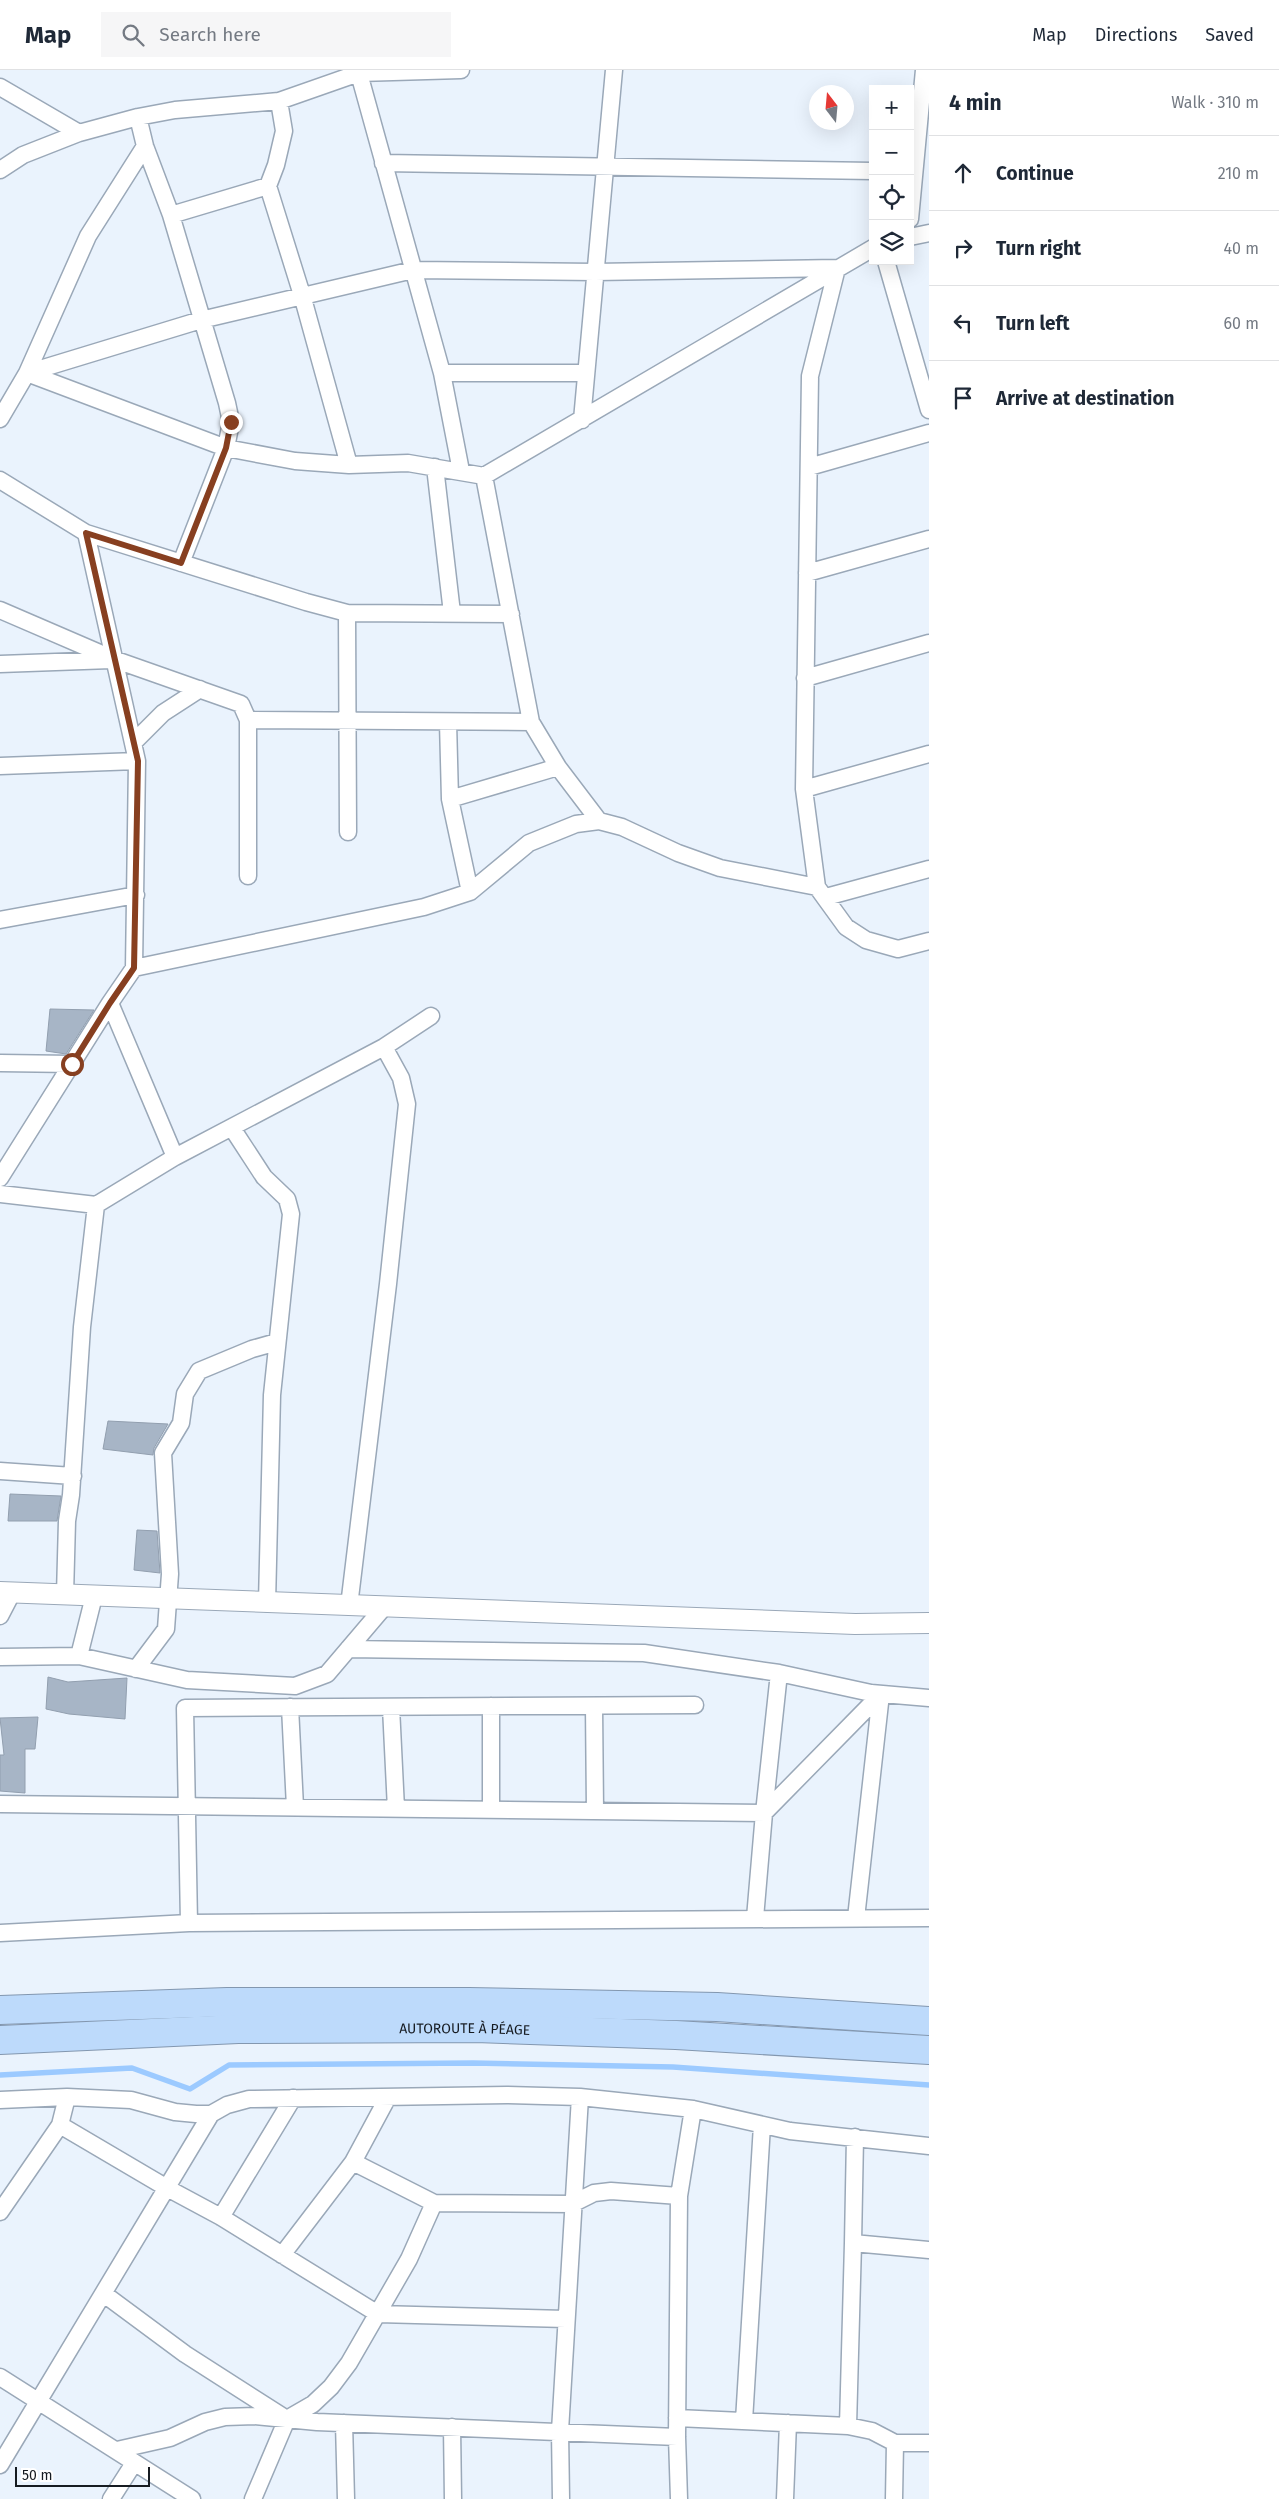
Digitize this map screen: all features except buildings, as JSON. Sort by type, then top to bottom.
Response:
[{"type":"highway","points":[[0,2010],[227,2002],[469,2002],[717,2006],[929,2021]]},
{"type":"highway","name":"AUTOROUTE À PÉAGE","points":[[0,2040],[238,2029],[476,2028],[676,2035],[929,2050]]},
{"type":"street","points":[[0,170],[23,155],[79,134],[138,117],[174,110],[279,102],[358,71],[461,70]]},
{"type":"street","points":[[582,420],[614,70]]},
{"type":"street","points":[[914,155],[924,70]]},
{"type":"street","points":[[358,71],[442,373],[461,472]]},
{"type":"street","points":[[0,87],[79,134]]},
{"type":"street","points":[[279,102],[284,131],[276,165],[268,186],[302,295],[349,465]]},
{"type":"street","points":[[138,117],[145,146],[171,214],[231,422],[226,448],[181,563]]},
{"type":"street","points":[[0,419],[27,372],[88,236],[145,146]]},
{"type":"street","points":[[383,163],[869,171]]},
{"type":"street","points":[[171,214],[268,186]]},
{"type":"street","points":[[914,236],[929,233]]},
{"type":"street","points":[[27,372],[226,448],[295,461],[349,465],[408,462],[484,476],[869,250]]},
{"type":"street","points":[[887,265],[929,410]]},
{"type":"street","points":[[27,372],[201,320],[413,270],[595,272],[838,268]]},
{"type":"street","points":[[838,268],[810,376],[804,789],[822,892],[846,927],[866,940],[898,949],[929,941]]},
{"type":"street","points":[[442,373],[586,373]]},
{"type":"street","points":[[809,467],[929,433]]},
{"type":"street","points":[[435,467],[452,613]]},
{"type":"street","points":[[484,476],[531,722],[558,767],[599,821]]},
{"type":"street","points":[[0,480],[86,533],[347,613],[511,614]]},
{"type":"street","points":[[0,1178],[134,968],[138,761],[86,533]]},
{"type":"street","points":[[807,573],[929,539]]},
{"type":"street","points":[[0,610],[116,660],[240,704],[248,720],[248,876]]},
{"type":"street","points":[[347,613],[348,832]]},
{"type":"street","points":[[805,678],[929,643]]},
{"type":"street","points":[[0,664],[116,660]]},
{"type":"street","points":[[133,743],[164,713],[200,689]]},
{"type":"street","points":[[248,720],[531,722]]},
{"type":"street","points":[[448,722],[450,799],[470,892]]},
{"type":"street","points":[[804,789],[929,754]]},
{"type":"street","points":[[0,766],[138,761]]},
{"type":"street","points":[[450,799],[558,767]]},
{"type":"street","points":[[134,968],[424,907],[470,892],[528,843],[576,824],[599,821],[622,827],[678,853],[720,868],[822,892],[929,869]]},
{"type":"street","points":[[0,920],[136,895]]},
{"type":"street","points":[[110,1003],[176,1158]]},
{"type":"street","points":[[0,1194],[96,1205],[176,1158],[384,1047],[431,1016]]},
{"type":"street","points":[[348,1606],[388,1284],[407,1104],[401,1078],[384,1047]]},
{"type":"street","points":[[0,1063],[72,1064]]},
{"type":"street","points":[[232,1128],[264,1177],[287,1199],[291,1214],[272,1395],[267,1603]]},
{"type":"street","points":[[65,1595],[68,1521],[73,1476],[82,1327],[96,1205]]},
{"type":"street","points":[[136,1669],[166,1629],[170,1574],[163,1453],[182,1423],[185,1394],[199,1371],[252,1349],[277,1342]]},
{"type":"street","points":[[0,1472],[73,1476]]},
{"type":"street","points":[[0,1616],[6,1592],[856,1624],[929,1623]]},
{"type":"street","points":[[79,1656],[94,1596]]},
{"type":"street","points":[[0,1657],[79,1656],[187,1680],[295,1686],[327,1674],[384,1607]]},
{"type":"street","points":[[348,1649],[644,1653],[780,1673],[812,1682],[881,1694],[929,1698]]},
{"type":"street","points":[[755,1918],[764,1813],[780,1673]]},
{"type":"street","points":[[0,1804],[764,1813],[881,1694]]},
{"type":"street","points":[[856,1918],[881,1694]]},
{"type":"street","points":[[189,1923],[185,1708],[695,1705]]},
{"type":"street","points":[[491,1706],[492,1810]]},
{"type":"street","points":[[594,1706],[594,1811]]},
{"type":"street","points":[[392,1707],[396,1809]]},
{"type":"street","points":[[290,1708],[295,1807]]},
{"type":"street","points":[[0,1933],[189,1923],[929,1918]]},
{"type":"street","points":[[0,2100],[68,2097],[131,2100],[175,2112],[211,2114],[228,2105],[249,2099],[507,2095],[580,2097],[692,2108],[790,2131],[929,2146]]},
{"type":"street","points":[[0,2212],[60,2125],[68,2097]]},
{"type":"street","points":[[282,2255],[353,2162],[388,2097]]},
{"type":"street","points":[[561,2499],[560,2432],[572,2204],[580,2097]]},
{"type":"street","points":[[221,2216],[292,2098]]},
{"type":"street","points":[[679,2499],[677,2418],[679,2196],[692,2108]]},
{"type":"street","points":[[0,2465],[211,2114]]},
{"type":"street","points":[[60,2125],[167,2188],[221,2216],[378,2314],[566,2320]]},
{"type":"street","points":[[744,2421],[762,2125]]},
{"type":"street","points":[[848,2426],[855,2137]]},
{"type":"street","points":[[353,2162],[434,2203],[572,2204],[594,2193],[611,2191],[679,2196]]},
{"type":"street","points":[[253,2499],[287,2419],[313,2404],[331,2387],[349,2363],[409,2259],[434,2203]]},
{"type":"street","points":[[853,2242],[929,2250]]},
{"type":"street","points":[[104,2294],[185,2354],[287,2419]]},
{"type":"street","points":[[0,2376],[192,2499]]},
{"type":"street","points":[[117,2450],[170,2438],[205,2422],[225,2417],[255,2416],[344,2423],[677,2438]]},
{"type":"street","points":[[677,2418],[848,2426],[872,2431],[894,2443],[929,2443]]},
{"type":"street","points":[[344,2423],[346,2499]]},
{"type":"street","points":[[785,2499],[788,2423]]},
{"type":"street","points":[[452,2427],[453,2499]]},
{"type":"street","points":[[894,2443],[894,2499]]},
{"type":"street","points":[[111,2499],[134,2463]]},
{"type":"waterway","points":[[0,2075],[132,2068],[190,2089],[229,2065],[473,2063],[673,2067],[929,2085]]},
{"type":"route","points":[[72,1064],[134,968],[138,761],[86,533],[181,563],[226,448],[231,422]]}]
